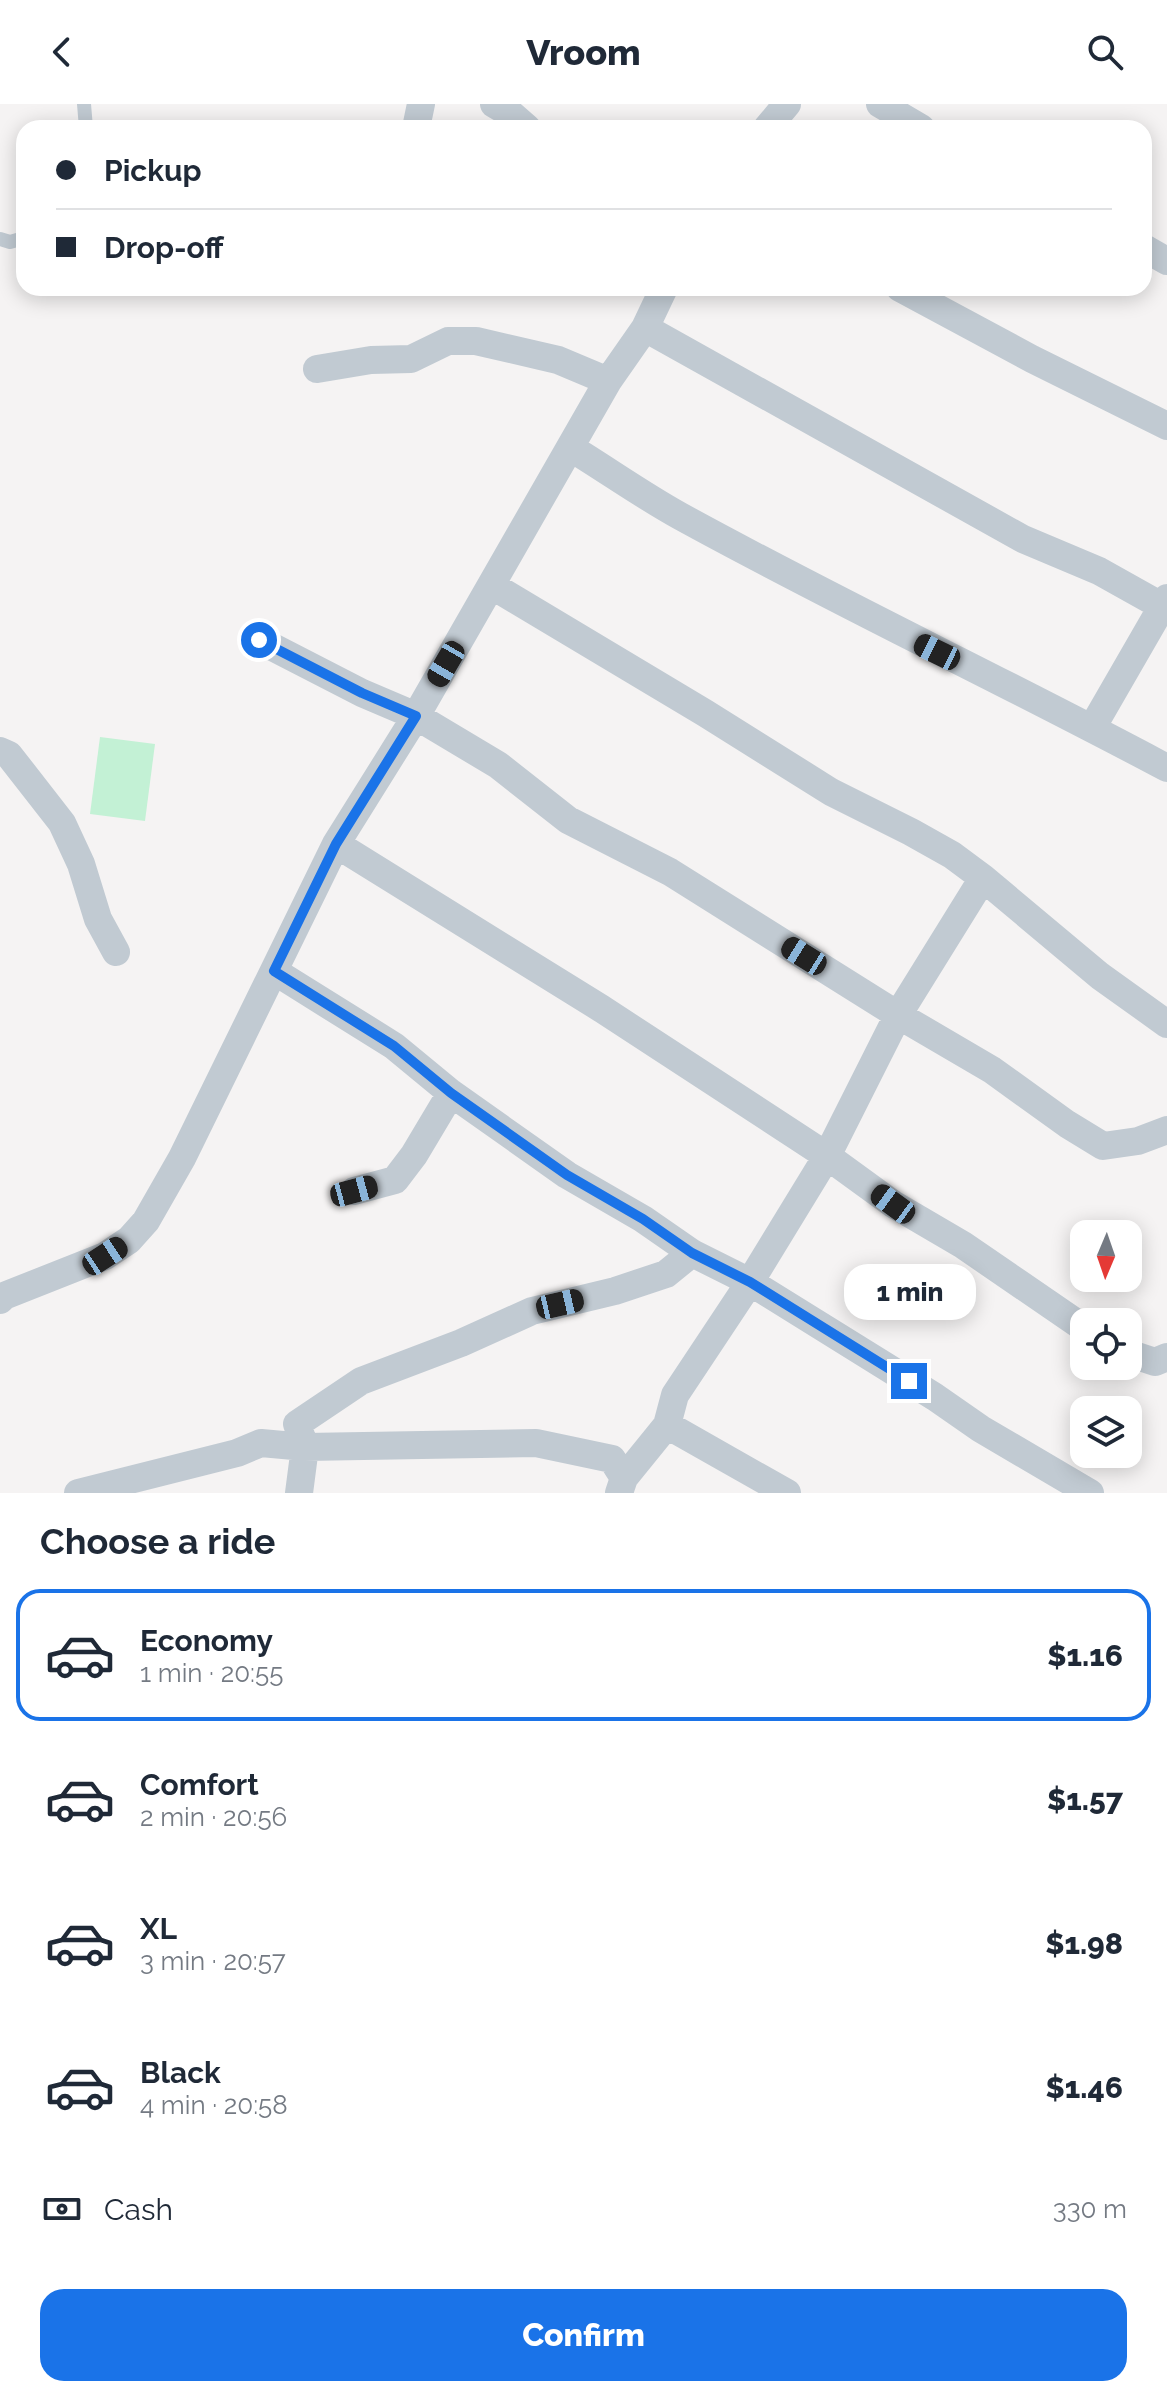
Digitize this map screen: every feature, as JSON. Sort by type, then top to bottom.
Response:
[{"type":"street","points":[[494,104],[518,120]]},
{"type":"street","points":[[774,120],[787,104]]},
{"type":"street","points":[[880,104],[907,120]]},
{"type":"street","points":[[0,1300],[105,1256],[129,1240],[146,1221],[182,1158],[336,844],[416,716],[608,381],[645,328],[660,296]]},
{"type":"street","points":[[915,296],[1167,426]]},
{"type":"street","points":[[645,328],[1023,539],[1099,571],[1165,605],[1092,728]]},
{"type":"street","points":[[317,369],[371,360],[411,359],[448,341],[476,341],[558,360],[608,381]]},
{"type":"street","points":[[571,448],[677,514],[911,639],[1167,768]]},
{"type":"street","points":[[491,585],[831,792],[952,855],[1100,976],[1167,1024]]},
{"type":"street","points":[[259,640],[362,693],[416,716],[498,765],[568,820],[670,872],[992,1070],[1103,1146],[1138,1141],[1167,1130]]},
{"type":"street","points":[[0,751],[9,755],[62,823],[81,864],[98,919],[116,952]]},
{"type":"street","points":[[336,844],[602,1009],[1070,1318]]},
{"type":"street","points":[[622,1486],[667,1425],[675,1395],[750,1282],[827,1156],[898,1015],[983,878]]},
{"type":"street","points":[[274,971],[394,1046],[451,1093],[567,1175],[643,1219],[692,1253],[750,1282],[981,1429],[1090,1493]]},
{"type":"street","points":[[354,1191],[395,1180],[414,1155],[451,1093]]},
{"type":"street","points":[[299,1493],[305,1447],[297,1424],[361,1381],[461,1343],[532,1311],[615,1291],[666,1274],[692,1253]]},
{"type":"street","points":[[1142,1358],[1155,1362],[1167,1357]]},
{"type":"street","points":[[667,1425],[787,1493]]},
{"type":"street","points":[[78,1493],[237,1453],[261,1443],[305,1447],[536,1443],[612,1459],[622,1486]]},
{"type":"green space","points":[[100,737],[155,744],[145,821],[90,814]]},
{"type":"route","points":[[259,640],[362,693],[416,716],[336,844],[274,971],[394,1046],[451,1093],[567,1175],[643,1219],[692,1253],[750,1282],[909,1381]]}]
